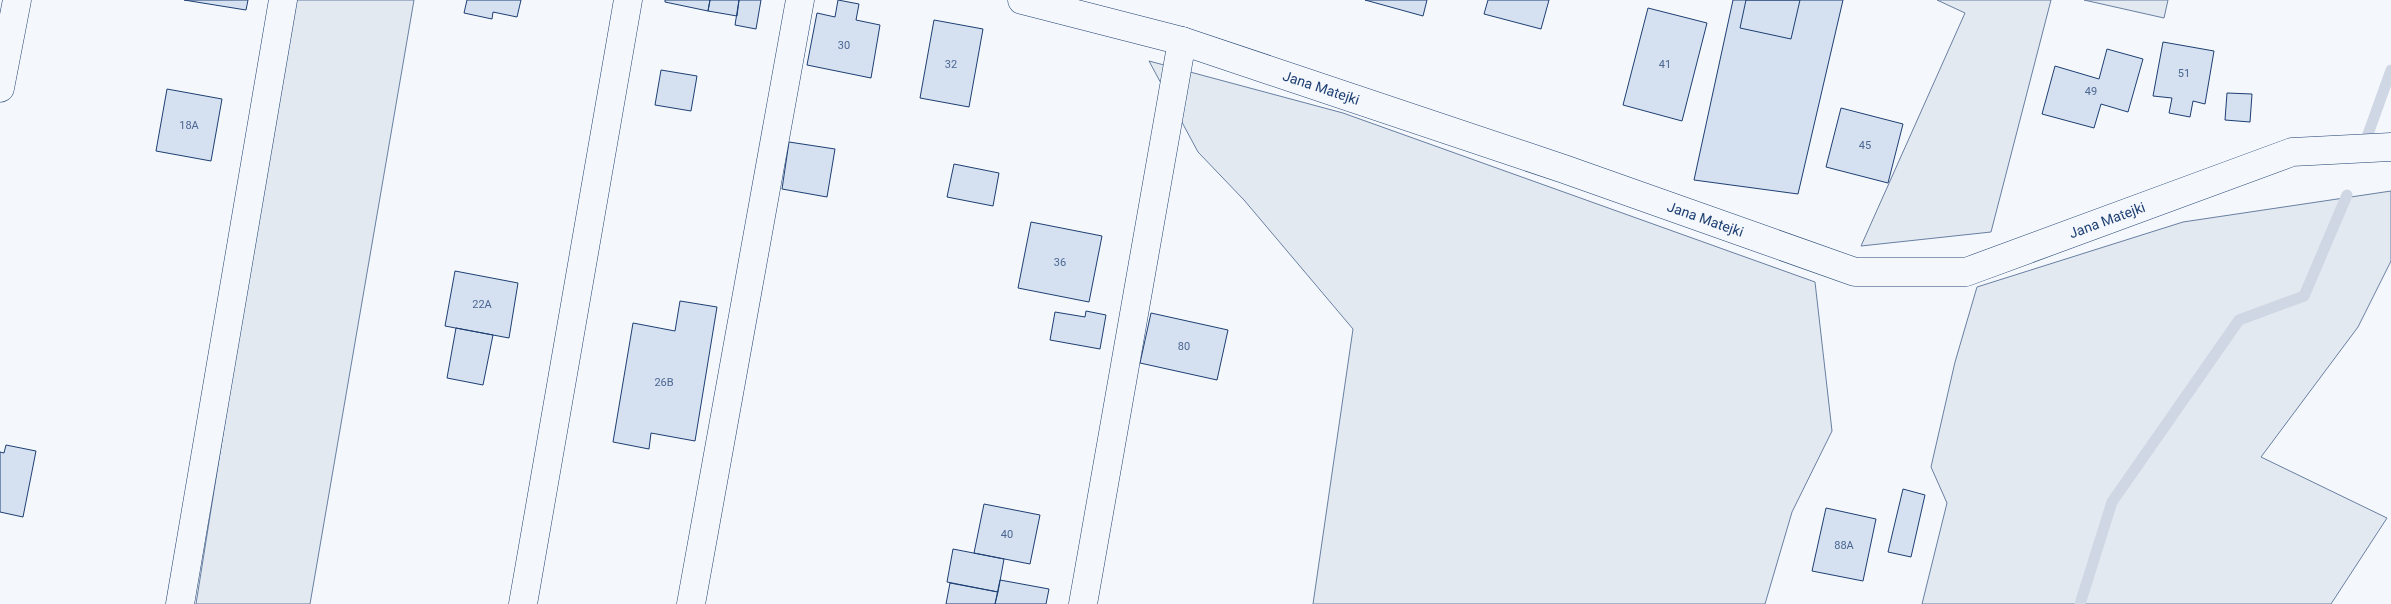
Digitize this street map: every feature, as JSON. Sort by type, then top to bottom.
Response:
[{"type":"street","points":[[0,88],[18,0]]},
{"type":"street","points":[[180,604],[282,0]]},
{"type":"street","points":[[523,604],[628,0]]},
{"type":"street","points":[[691,604],[800,0]]},
{"type":"street","name":"Jana Matejki","points":[[1022,0],[1182,40],[1564,169],[1855,272],[1966,272],[2292,152],[2391,147]]},
{"type":"street","points":[[1083,604],[1182,40]]},
{"type":"shaded area","points":[[292,0],[414,0],[310,604],[196,604]]},
{"type":"shaded area","points":[[1937,0],[2051,0],[1991,232],[1861,246],[1965,13]]},
{"type":"shaded area","points":[[2084,0],[2168,0],[2164,18]]},
{"type":"shaded area","points":[[1149,61],[1343,113],[1815,282],[1832,431],[1792,512],[1765,604],[1313,604],[1353,329],[1244,200],[1198,152]]},
{"type":"shaded area","points":[[2391,191],[2391,261],[2358,327],[2261,457],[2387,518],[2331,604],[1922,604],[1947,503],[1931,467],[1955,362],[1977,287],[2183,222]]},
{"type":"building","points":[[184,0],[248,0],[246,10]]},
{"type":"building","points":[[467,0],[521,0],[517,17],[493,12],[492,19],[464,13]]},
{"type":"building","points":[[665,0],[710,0],[708,11],[665,2]]},
{"type":"building","points":[[710,0],[739,0],[737,16],[708,11]]},
{"type":"building","points":[[739,0],[761,0],[756,29],[735,25]]},
{"type":"building","points":[[838,0],[859,4],[856,20],[880,25],[871,78],[807,65],[817,13],[835,17]]},
{"type":"building","points":[[1365,0],[1427,0],[1423,16]]},
{"type":"building","points":[[1488,0],[1549,0],[1541,29],[1484,14]]},
{"type":"building","points":[[1733,0],[1843,0],[1798,194],[1694,180]]},
{"type":"building","points":[[1746,0],[1800,0],[1791,39],[1740,28]]},
{"type":"building","points":[[1648,8],[1707,23],[1682,121],[1623,105]]},
{"type":"building","points":[[934,20],[983,29],[969,107],[920,98]]},
{"type":"building","points":[[2163,42],[2214,51],[2205,104],[2193,101],[2190,117],[2169,113],[2172,98],[2153,96]]},
{"type":"building","points":[[2107,49],[2143,59],[2128,112],[2101,104],[2094,128],[2042,114],[2055,66],[2099,79]]},
{"type":"building","points":[[661,70],[697,76],[691,111],[655,105]]},
{"type":"building","points":[[167,89],[222,99],[211,161],[156,151]]},
{"type":"building","points":[[2227,93],[2252,94],[2250,122],[2225,120]]},
{"type":"building","points":[[1841,108],[1903,124],[1888,183],[1826,167]]},
{"type":"building","points":[[789,142],[835,149],[827,197],[782,189]]},
{"type":"building","points":[[954,164],[999,173],[993,206],[947,197]]},
{"type":"building","points":[[1031,222],[1102,236],[1089,302],[1018,288]]},
{"type":"building","points":[[455,271],[518,283],[509,338],[445,326]]},
{"type":"building","points":[[680,301],[717,307],[695,441],[651,433],[649,449],[613,442],[633,323],[675,331]]},
{"type":"building","points":[[1086,311],[1106,315],[1100,349],[1050,340],[1055,312],[1085,317]]},
{"type":"building","points":[[1151,313],[1228,330],[1217,380],[1140,363]]},
{"type":"building","points":[[456,328],[493,335],[483,385],[447,378]]},
{"type":"building","points":[[6,445],[36,451],[23,517],[0,512],[0,452],[4,453]]},
{"type":"building","points":[[1903,489],[1925,495],[1911,557],[1888,552]]},
{"type":"building","points":[[984,504],[1040,515],[1030,564],[974,553]]},
{"type":"building","points":[[1826,508],[1876,519],[1863,581],[1812,571]]},
{"type":"building","points":[[953,549],[1004,559],[998,592],[947,582]]},
{"type":"building","points":[[1000,580],[1049,589],[1046,604],[995,604]]},
{"type":"building","points":[[950,583],[998,592],[995,604],[946,604]]},
{"type":"waterway","points":[[2367,137],[2391,70]]},
{"type":"waterway","points":[[2080,604],[2112,502],[2239,320],[2304,296],[2347,195]]}]
